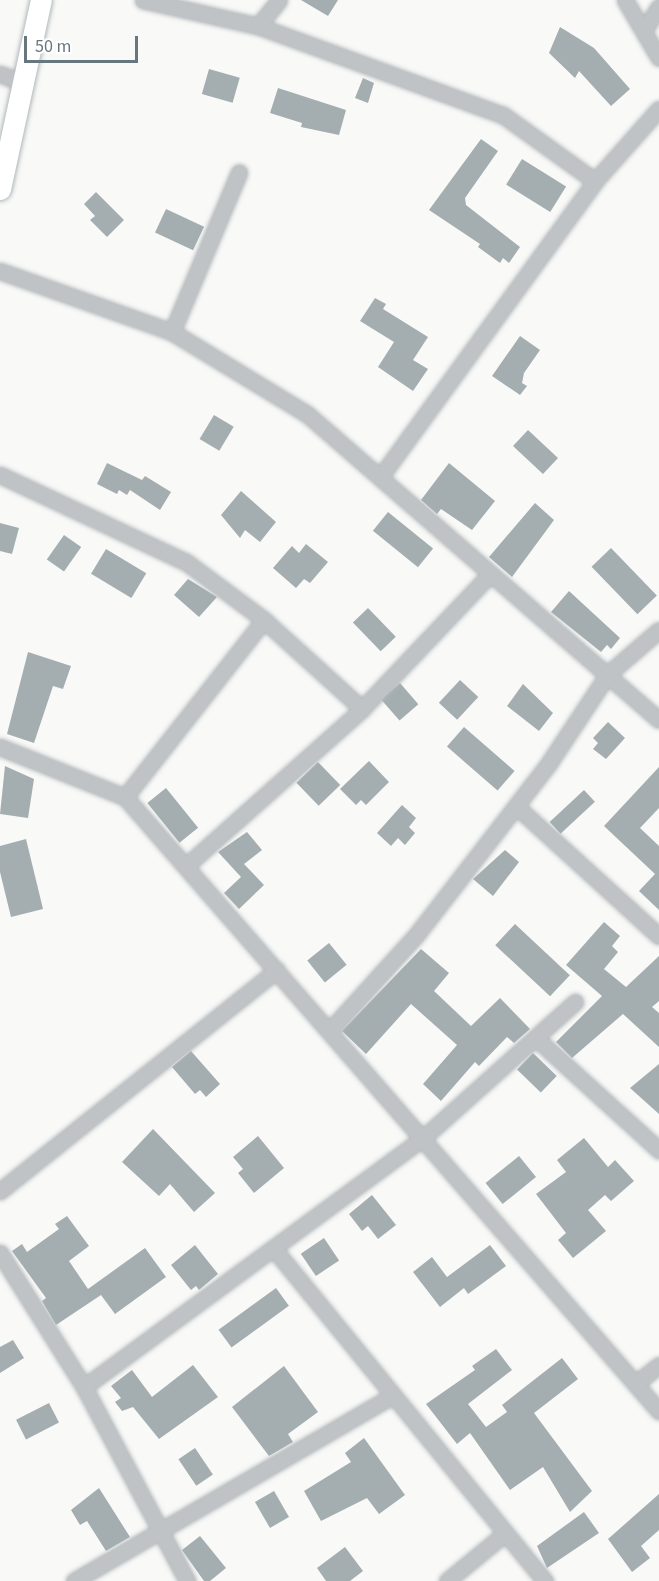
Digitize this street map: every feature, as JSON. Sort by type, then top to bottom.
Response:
[{"type":"main road","points":[[0,189],[40,0]]},
{"type":"street","points":[[143,0],[258,26],[503,115],[595,181]]},
{"type":"street","points":[[258,26],[279,0]]},
{"type":"street","points":[[625,0],[645,29],[659,58]]},
{"type":"street","points":[[645,29],[659,7]]},
{"type":"street","points":[[0,74],[23,83]]},
{"type":"street","points":[[381,476],[595,181],[659,109]]},
{"type":"street","points":[[172,332],[239,173]]},
{"type":"street","points":[[0,271],[172,332],[307,414],[381,476],[488,576],[608,674],[659,720]]},
{"type":"street","points":[[0,475],[186,562],[264,620],[362,709]]},
{"type":"street","points":[[186,866],[362,709],[488,576]]},
{"type":"street","points":[[125,797],[264,620]]},
{"type":"street","points":[[331,1029],[417,934],[516,806],[608,674],[659,630]]},
{"type":"street","points":[[0,747],[125,797],[331,1029],[659,1411]]},
{"type":"street","points":[[516,806],[659,936]]},
{"type":"street","points":[[0,1191],[277,970]]},
{"type":"street","points":[[84,1387],[423,1138],[538,1040],[575,1002]]},
{"type":"street","points":[[538,1040],[659,1150]]},
{"type":"street","points":[[274,1249],[504,1534],[545,1581]]},
{"type":"street","points":[[0,1253],[84,1387],[187,1581]]},
{"type":"street","points":[[635,1384],[659,1365]]},
{"type":"street","points":[[74,1581],[393,1395]]},
{"type":"street","points":[[447,1581],[504,1534]]},
{"type":"building","points":[[301,0],[338,0],[328,16]]},
{"type":"building","points":[[560,27],[594,48],[630,89],[611,106],[579,71],[575,78],[549,53]]},
{"type":"building","points":[[209,69],[240,78],[233,103],[202,94]]},
{"type":"building","points":[[363,78],[374,83],[368,103],[355,98]]},
{"type":"building","points":[[278,88],[346,110],[339,135],[301,127],[302,123],[270,113]]},
{"type":"building","points":[[481,139],[498,151],[465,198],[466,205],[520,247],[509,263],[503,258],[500,263],[478,247],[480,244],[429,210]]},
{"type":"building","points":[[522,159],[566,187],[550,212],[506,184]]},
{"type":"building","points":[[96,192],[124,220],[107,237],[90,220],[95,216],[84,204]]},
{"type":"building","points":[[166,209],[204,227],[193,250],[155,233]]},
{"type":"building","points":[[375,298],[386,304],[383,309],[428,337],[413,360],[428,369],[413,391],[378,367],[394,342],[360,321]]},
{"type":"building","points":[[520,336],[540,350],[524,373],[522,383],[527,386],[520,395],[492,376]]},
{"type":"building","points":[[214,415],[234,427],[219,451],[200,439]]},
{"type":"building","points":[[528,430],[558,458],[543,474],[513,446]]},
{"type":"building","points":[[107,463],[142,480],[145,476],[171,492],[160,510],[130,490],[127,495],[119,490],[117,494],[97,484]]},
{"type":"building","points":[[449,463],[495,501],[472,530],[441,509],[437,514],[421,500]]},
{"type":"building","points":[[241,491],[276,522],[260,542],[245,530],[240,538],[221,515]]},
{"type":"building","points":[[535,503],[554,520],[512,577],[489,557]]},
{"type":"building","points":[[388,512],[433,549],[418,567],[373,531]]},
{"type":"building","points":[[0,523],[19,528],[12,554],[0,551]]},
{"type":"building","points":[[64,535],[81,547],[64,572],[47,560]]},
{"type":"building","points":[[306,544],[328,562],[310,583],[304,579],[296,588],[273,568],[292,546],[299,553]]},
{"type":"building","points":[[611,548],[657,595],[637,614],[592,567]]},
{"type":"building","points":[[106,549],[146,573],[131,598],[91,574]]},
{"type":"building","points":[[188,579],[217,597],[199,617],[174,595]]},
{"type":"building","points":[[569,591],[620,638],[611,649],[607,645],[601,652],[551,612]]},
{"type":"building","points":[[368,608],[396,637],[381,651],[353,623]]},
{"type":"building","points":[[28,652],[71,666],[63,689],[53,686],[34,743],[7,734]]},
{"type":"building","points":[[460,680],[478,697],[457,720],[439,703]]},
{"type":"building","points":[[400,683],[418,704],[400,721],[381,699]]},
{"type":"building","points":[[523,684],[553,713],[539,731],[507,706]]},
{"type":"building","points":[[608,722],[625,738],[606,759],[593,749],[598,743],[593,738]]},
{"type":"building","points":[[464,727],[515,771],[498,791],[447,747]]},
{"type":"building","points":[[369,761],[389,782],[366,805],[361,800],[356,805],[340,789]]},
{"type":"building","points":[[318,762],[340,785],[319,806],[296,783]]},
{"type":"building","points":[[5,766],[34,779],[28,818],[0,814]]},
{"type":"building","points":[[659,767],[659,808],[640,828],[659,846],[659,910],[639,891],[655,874],[604,826]]},
{"type":"building","points":[[166,788],[198,828],[179,843],[147,803]]},
{"type":"building","points":[[584,790],[595,802],[561,834],[550,822]]},
{"type":"building","points":[[402,805],[416,818],[409,827],[415,833],[405,845],[398,838],[391,846],[377,833]]},
{"type":"building","points":[[247,832],[262,850],[244,864],[264,885],[239,909],[224,893],[241,877],[218,852]]},
{"type":"building","points":[[26,839],[43,909],[11,917],[0,872],[0,846]]},
{"type":"building","points":[[505,850],[519,862],[493,896],[473,879]]},
{"type":"building","points":[[604,922],[620,936],[612,946],[618,952],[604,969],[626,987],[659,956],[659,1001],[652,1007],[659,1013],[659,1047],[623,1014],[572,1058],[556,1042],[602,996],[566,965]]},
{"type":"building","points":[[515,924],[570,975],[550,996],[495,945]]},
{"type":"building","points":[[329,943],[347,965],[325,982],[307,961]]},
{"type":"building","points":[[421,949],[449,973],[434,991],[471,1026],[500,998],[530,1029],[514,1043],[507,1037],[479,1066],[475,1062],[441,1101],[423,1084],[457,1045],[411,1004],[366,1054],[342,1031]]},
{"type":"building","points":[[191,1051],[220,1084],[206,1097],[200,1090],[195,1094],[172,1067]]},
{"type":"building","points":[[533,1053],[557,1076],[541,1092],[517,1070]]},
{"type":"building","points":[[659,1064],[659,1114],[630,1088]]},
{"type":"building","points":[[153,1129],[215,1193],[194,1212],[170,1184],[159,1196],[122,1162]]},
{"type":"building","points":[[258,1136],[284,1168],[254,1193],[238,1173],[243,1169],[233,1157]]},
{"type":"building","points":[[584,1138],[608,1167],[615,1160],[634,1181],[611,1201],[605,1195],[588,1210],[606,1231],[573,1258],[558,1240],[566,1233],[536,1194],[566,1172],[557,1160]]},
{"type":"building","points":[[519,1156],[536,1177],[503,1204],[486,1183]]},
{"type":"building","points":[[372,1195],[396,1225],[378,1239],[368,1226],[362,1231],[349,1214]]},
{"type":"building","points":[[67,1216],[89,1246],[69,1261],[88,1289],[145,1248],[166,1277],[115,1314],[101,1295],[56,1325],[42,1301],[46,1298],[12,1251],[22,1244],[27,1252],[59,1229],[55,1224]]},
{"type":"building","points":[[324,1238],[339,1260],[316,1276],[301,1254]]},
{"type":"building","points":[[195,1245],[218,1274],[199,1290],[196,1286],[191,1290],[171,1265]]},
{"type":"building","points":[[490,1245],[506,1266],[468,1294],[464,1288],[440,1307],[413,1272],[432,1257],[447,1277]]},
{"type":"building","points":[[276,1288],[289,1306],[231,1348],[219,1330]]},
{"type":"building","points":[[13,1340],[24,1358],[0,1373],[0,1347]]},
{"type":"building","points":[[496,1349],[512,1370],[468,1404],[486,1427],[507,1412],[502,1405],[562,1358],[578,1379],[534,1413],[592,1491],[570,1512],[543,1467],[510,1490],[470,1433],[457,1444],[426,1404],[475,1370],[472,1366]]},
{"type":"building","points":[[193,1365],[218,1397],[159,1439],[133,1407],[122,1411],[115,1402],[121,1398],[111,1386],[132,1370],[152,1397]]},
{"type":"building","points":[[284,1366],[318,1412],[288,1434],[293,1442],[269,1456],[232,1407]]},
{"type":"building","points":[[49,1403],[59,1423],[26,1439],[16,1420]]},
{"type":"building","points":[[364,1438],[405,1495],[379,1514],[367,1498],[321,1521],[304,1491],[351,1462],[345,1453]]},
{"type":"building","points":[[195,1448],[213,1475],[196,1486],[178,1459]]},
{"type":"building","points":[[99,1488],[130,1537],[106,1551],[87,1521],[80,1525],[71,1510]]},
{"type":"building","points":[[274,1491],[289,1517],[270,1528],[255,1502]]},
{"type":"building","points":[[659,1494],[659,1530],[641,1546],[650,1558],[632,1572],[608,1539]]},
{"type":"building","points":[[584,1512],[599,1533],[547,1568],[537,1546]]},
{"type":"building","points":[[200,1536],[226,1568],[210,1581],[204,1581],[182,1550]]},
{"type":"building","points":[[345,1547],[363,1571],[350,1581],[326,1581],[317,1568]]}]
